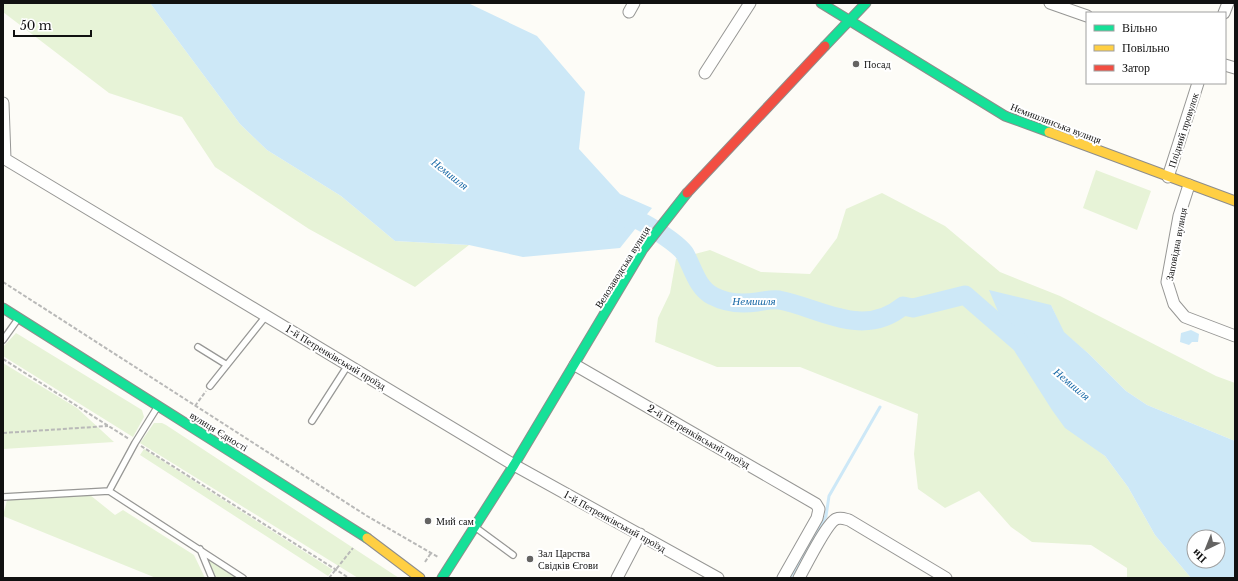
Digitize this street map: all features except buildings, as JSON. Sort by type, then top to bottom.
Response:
[{"type":"street","points":[[705,73],[750,3]]},
{"type":"street","name":"Немишлянська вулиця","points":[[820,3],[1005,116],[1235,201]]},
{"type":"street","name":"Велозаводська вулиця","points":[[442,578],[514,465],[643,250],[690,189],[866,3]]},
{"type":"street","points":[[1050,3],[1086,16]]},
{"type":"street","name":"Плідний провулок","points":[[1168,177],[1198,84]]},
{"type":"street","name":"1-й Петренківський проїзд","points":[[3,103],[4,159],[348,364],[514,465],[718,578]]},
{"type":"street","name":"Заповідна вулиця","points":[[1189,185],[1179,216],[1167,282],[1174,304],[1185,317],[1235,336]]},
{"type":"street","name":"вулиця Єдності","points":[[3,308],[369,538],[420,578]]},
{"type":"street","name":"2-й Петренківський проїзд","points":[[575,365],[811,499],[828,515],[848,520],[946,578]]},
{"type":"street","points":[[783,578],[828,515]]},
{"type":"street","points":[[798,578],[828,528],[828,515]]},
{"type":"street","points":[[617,578],[640,534]]},
{"type":"lane","points":[[210,386],[266,316]]},
{"type":"lane","points":[[4,338],[18,318]]},
{"type":"lane","points":[[198,347],[227,365]]},
{"type":"lane","points":[[312,421],[348,364]]},
{"type":"lane","points":[[109,491],[135,443],[158,406]]},
{"type":"lane","points":[[4,498],[109,491],[244,578]]},
{"type":"lane","points":[[474,527],[513,555]]},
{"type":"lane","points":[[200,549],[212,578]]},
{"type":"path","points":[[3,282],[367,516],[438,557]]},
{"type":"path","points":[[3,359],[349,578]]},
{"type":"path","points":[[195,406],[210,386]]},
{"type":"path","points":[[3,433],[108,426]]},
{"type":"path","points":[[329,578],[353,548]]},
{"type":"path","points":[[425,562],[431,553]]},
{"type":"green space","points":[[3,3],[150,3],[240,124],[267,150],[341,196],[395,241],[469,245],[415,287],[309,229],[215,167],[182,117],[109,93],[3,12]]},
{"type":"green space","points":[[1096,170],[1151,191],[1137,230],[1083,208]]},
{"type":"green space","points":[[882,193],[945,226],[1000,272],[1060,296],[1216,376],[1235,383],[1235,441],[1147,405],[1126,391],[1089,354],[1063,332],[1051,305],[1087,442],[1105,456],[1128,487],[1155,535],[1191,578],[1127,578],[1127,568],[1091,545],[1032,542],[1011,527],[979,491],[945,508],[918,489],[914,454],[918,414],[800,367],[717,367],[655,342],[658,318],[670,293],[676,259],[710,250],[761,272],[810,274],[837,238],[846,209]]},
{"type":"green space","points":[[16,333],[142,410],[144,417],[133,437],[3,356],[3,347]]},
{"type":"green space","points":[[3,363],[77,408],[114,442],[3,449]]},
{"type":"green space","points":[[154,423],[162,423],[166,425],[399,578],[358,578],[140,443]]},
{"type":"green space","points":[[144,449],[333,570],[328,576],[140,455]]},
{"type":"green space","points":[[90,495],[115,515],[123,510],[194,555],[205,578],[156,578],[3,516],[7,500]]},
{"type":"green space","points":[[207,558],[236,578],[216,578]]},
{"type":"water","points":[[150,3],[468,3],[537,36],[585,92],[579,149],[620,194],[652,208],[620,248],[523,257],[469,245],[395,241],[341,196],[267,150],[240,124]]},
{"type":"water","points":[[989,290],[1051,305],[1064,332],[1089,354],[1126,391],[1147,405],[1235,441],[1235,578],[1191,578],[1155,535],[1128,487],[1105,456],[1065,428],[1015,352]]},
{"type":"water","points":[[1191,330],[1199,334],[1198,342],[1192,342],[1189,345],[1180,342],[1181,333]]},
{"type":"waterway","name":"Немишля","points":[[617,218],[629,217],[635,219],[668,238],[685,254],[703,288],[713,296],[723,300],[746,303],[779,300],[826,314],[857,321],[873,320],[888,316],[903,306],[913,308],[965,295],[1027,349]]},
{"type":"waterway","points":[[790,578],[826,516],[829,496],[880,407]]},
{"type":"traffic: fast","points":[[821,3],[1005,116],[1049,132]]},
{"type":"traffic: fast","points":[[825,46],[866,3]]},
{"type":"traffic: fast","points":[[442,578],[514,465],[643,249],[687,193]]},
{"type":"traffic: fast","points":[[3,308],[367,538]]},
{"type":"traffic: slow","points":[[1049,132],[1235,201]]},
{"type":"traffic: slow","points":[[367,538],[420,578]]},
{"type":"traffic: jam","points":[[687,193],[825,46]]},
{"type":"place","name":"Посад","points":[[856,64]]},
{"type":"place","name":"Мий сам","points":[[428,521]]},
{"type":"place","name":"Зал Царства Свідків Єгови","points":[[530,559]]}]
